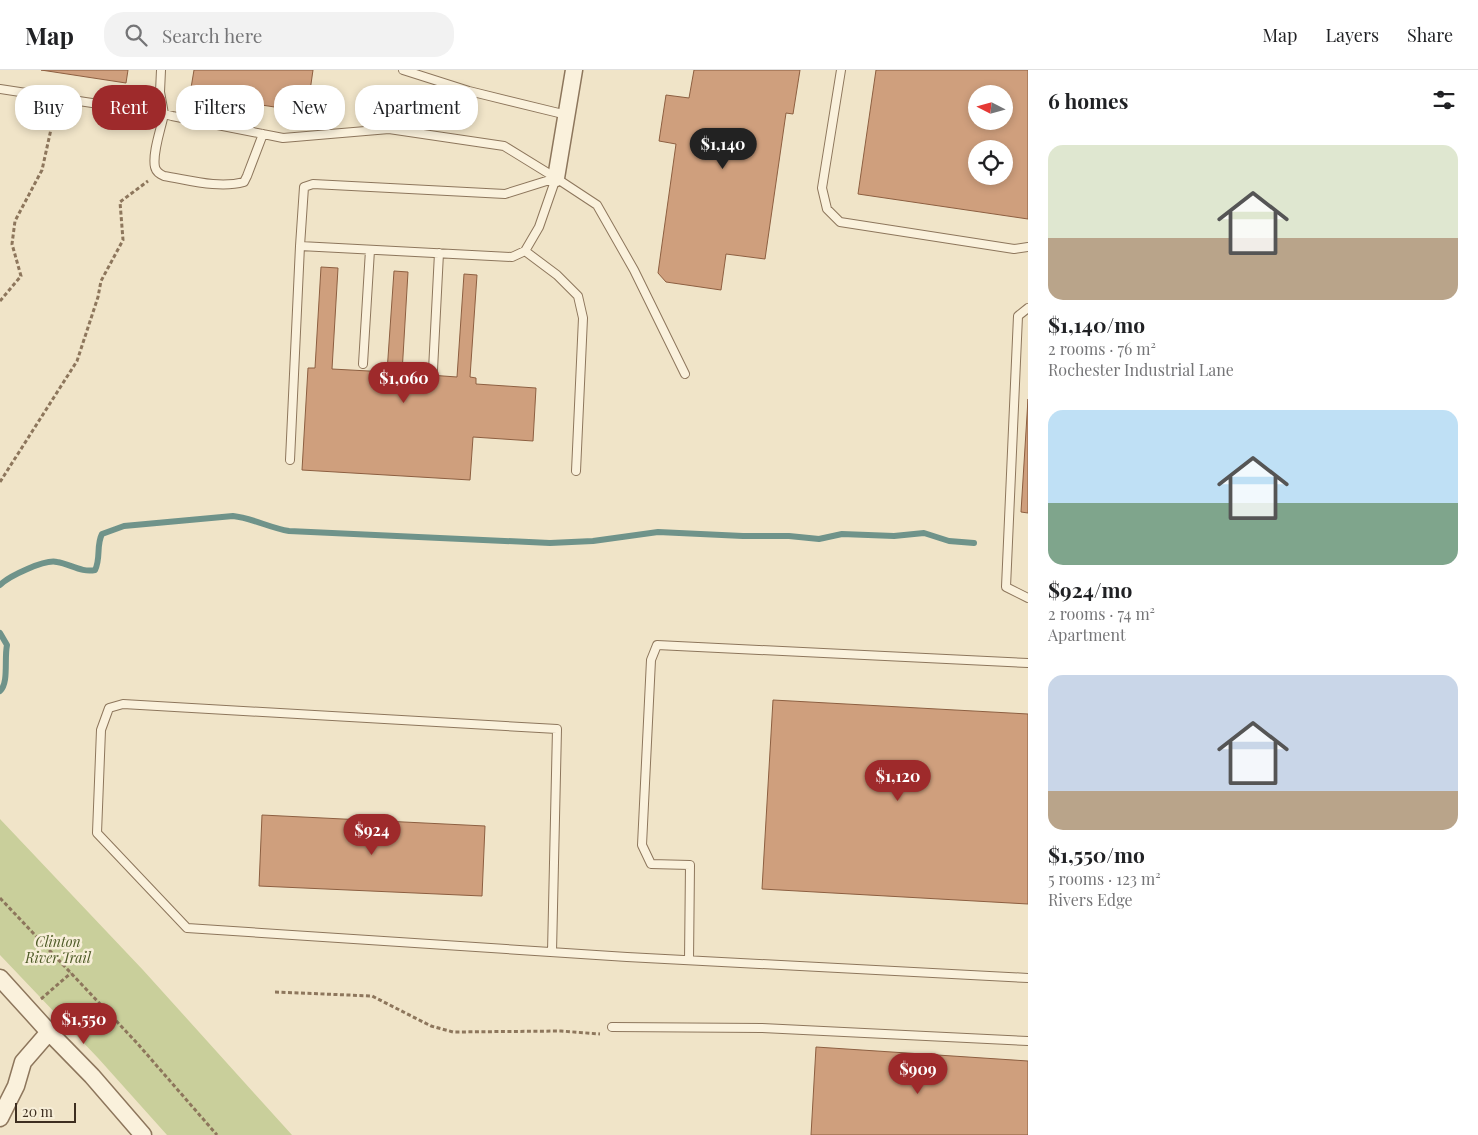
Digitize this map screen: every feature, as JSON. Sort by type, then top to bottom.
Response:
[{"type":"street","points":[[556,178],[574,70]]},
{"type":"street","points":[[0,978],[92,1076],[143,1135]]},
{"type":"street","points":[[0,1118],[16,1086],[23,1062],[49,1032]]},
{"type":"lane","points":[[160,85],[161,70]]},
{"type":"lane","points":[[404,70],[468,91],[567,115]]},
{"type":"lane","points":[[841,70],[822,188],[827,209],[840,222],[1014,249],[1028,247]]},
{"type":"lane","points":[[0,89],[15,91]]},
{"type":"lane","points":[[166,114],[283,138],[389,129],[504,146],[596,205],[634,270],[684,374]]},
{"type":"lane","points":[[161,130],[155,156],[158,173],[164,176],[221,184],[244,182],[264,134]]},
{"type":"lane","points":[[290,460],[304,187],[313,184],[505,194],[556,178]]},
{"type":"lane","points":[[300,246],[512,257],[525,251],[539,227],[556,178]]},
{"type":"lane","points":[[363,364],[370,250]]},
{"type":"lane","points":[[525,251],[557,275],[578,296],[583,318],[576,471]]},
{"type":"lane","points":[[433,370],[439,253]]},
{"type":"lane","points":[[1028,308],[1018,316],[1006,587],[1028,598]]},
{"type":"lane","points":[[689,960],[690,865],[651,864],[642,845],[651,660],[657,645],[1028,663]]},
{"type":"lane","points":[[552,952],[556,729],[123,704],[109,708],[101,730],[97,833],[188,928],[552,952],[1028,978]]},
{"type":"lane","points":[[612,1026],[762,1028],[1028,1041]]},
{"type":"path","points":[[0,301],[21,276],[12,244],[15,221],[42,170],[51,130]]},
{"type":"path","points":[[0,482],[77,361],[98,297],[101,281],[123,240],[120,202],[158,173]]},
{"type":"path","points":[[0,898],[137,1043],[217,1135]]},
{"type":"path","points":[[28,1009],[50,993],[71,973]]},
{"type":"path","points":[[275,992],[372,996],[432,1026],[453,1032],[606,1034],[612,1026]]},
{"type":"green space","name":"Clinton River Trail","points":[[0,819],[143,970],[292,1135],[167,1135],[98,1058],[0,955]]},
{"type":"building","points":[[41,70],[128,70],[126,83]]},
{"type":"building","points":[[194,70],[313,70],[311,85],[274,85],[274,107],[264,105],[264,85],[192,85]]},
{"type":"building","points":[[694,70],[800,70],[793,114],[786,113],[765,259],[726,254],[721,290],[666,282],[658,273],[676,144],[659,141],[666,95],[689,98]]},
{"type":"building","points":[[876,70],[1028,70],[1028,219],[858,194]]},
{"type":"building","points":[[321,267],[338,268],[332,369],[387,372],[394,271],[408,272],[402,373],[457,377],[464,274],[477,275],[470,377],[476,378],[476,384],[536,388],[533,441],[473,437],[470,480],[302,470],[308,368],[315,368]]},
{"type":"building","points":[[1028,399],[1028,513],[1021,512]]},
{"type":"building","points":[[773,700],[1028,714],[1028,904],[762,889]]},
{"type":"building","points":[[262,815],[485,826],[482,896],[259,886]]},
{"type":"building","points":[[816,1047],[1028,1061],[1028,1135],[811,1135]]},
{"type":"waterway","points":[[0,585],[11,577],[44,563],[57,562],[85,570],[95,570],[102,534],[124,526],[233,516],[289,531],[550,543],[593,541],[658,532],[789,536],[819,539],[842,534],[894,536],[924,533],[949,541],[974,543]]},
{"type":"waterway","points":[[0,633],[7,645],[5,677],[0,691]]}]
